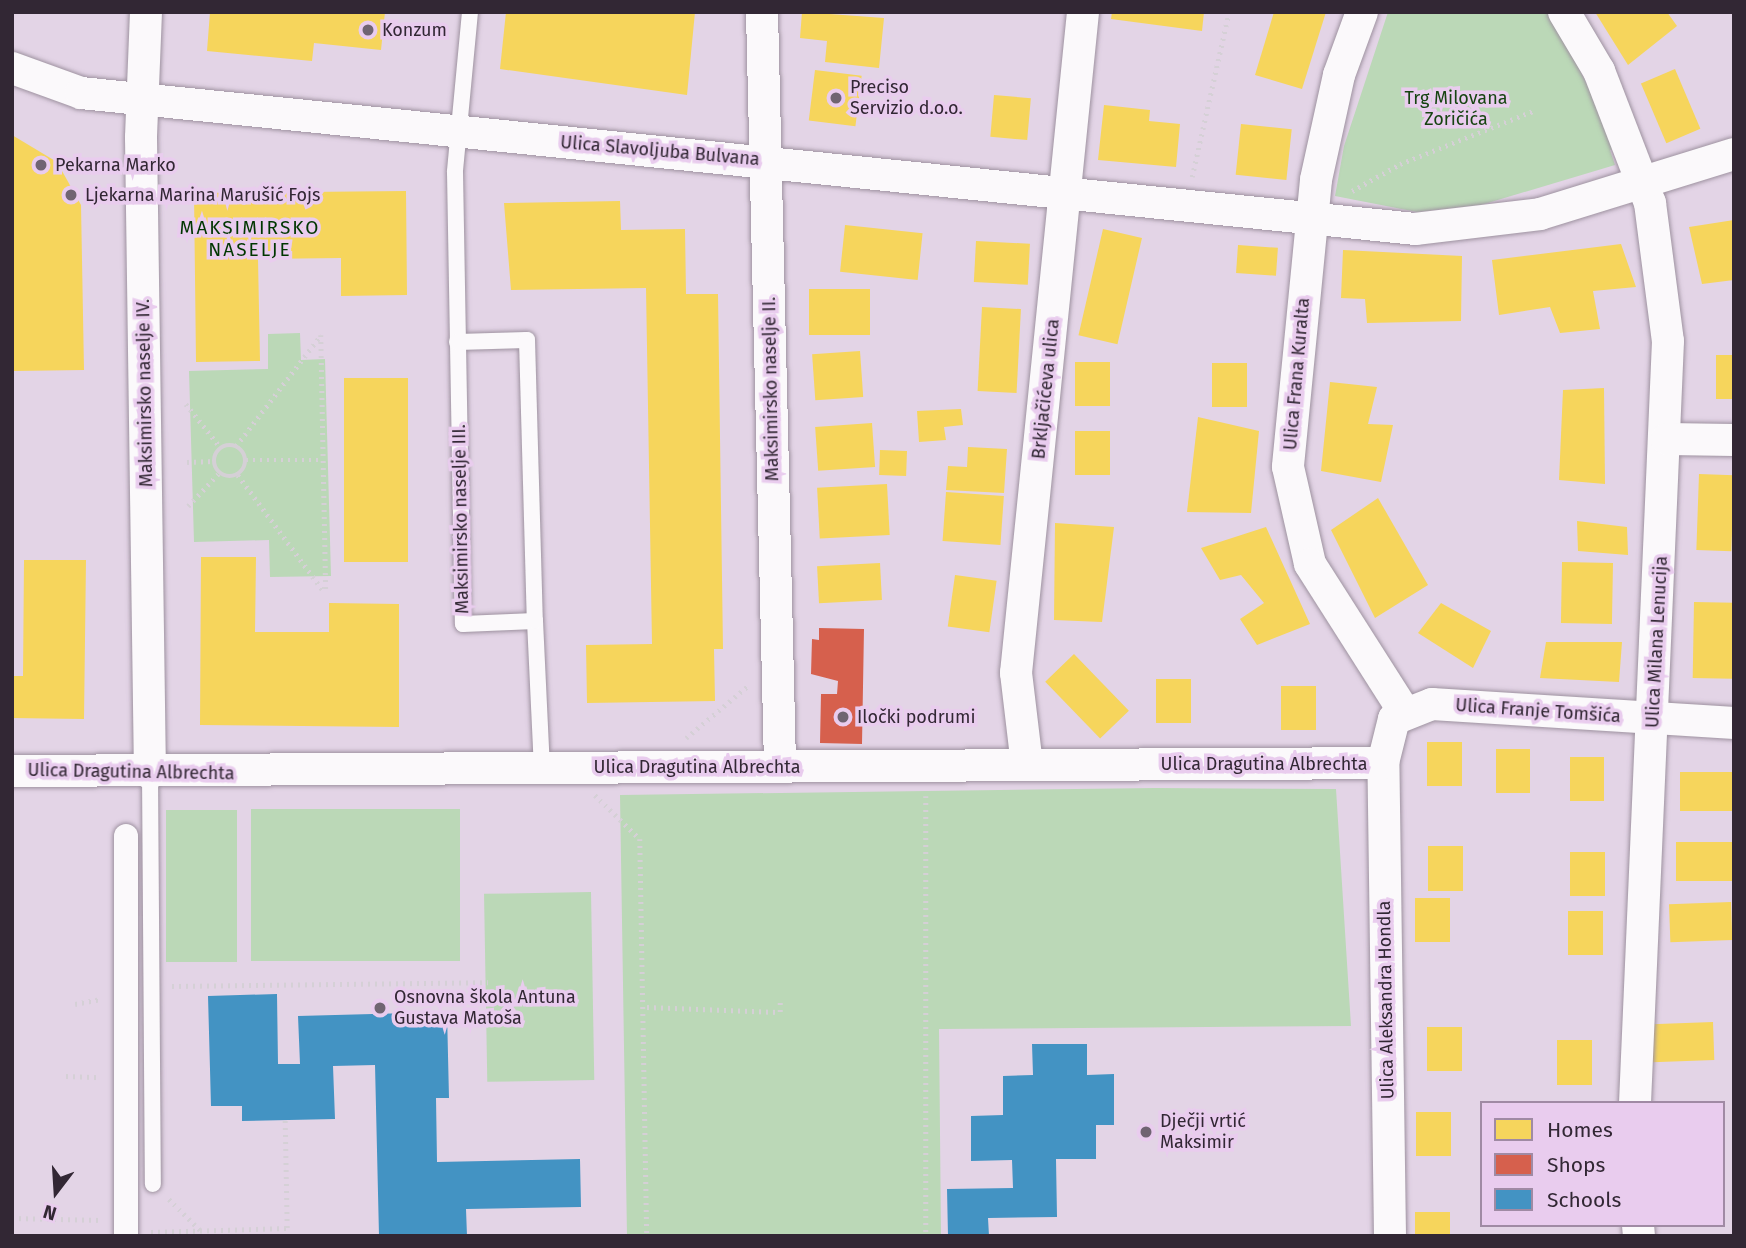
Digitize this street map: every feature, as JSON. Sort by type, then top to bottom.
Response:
[{"type":"street","name":"Maksimirsko naselje IV.","points":[[146,12],[142,100],[150,773]]},
{"type":"street","name":"Maksimirsko naselje II.","points":[[762,12],[780,766]]},
{"type":"street","name":"Brkljačićeva ulica","points":[[1027,765],[1016,673],[1083,12]]},
{"type":"street","points":[[1362,12],[1325,132],[1312,218],[1449,229],[1541,214],[1734,154]]},
{"type":"street","points":[[1563,12],[1599,71],[1643,183]]},
{"type":"street","name":"Ulica Slavoljuba Bulvana","points":[[12,68],[58,88],[142,100],[459,133],[765,160],[1312,218]]},
{"type":"street","name":"Ulica Milana Lenucija","points":[[1635,1101],[1667,439],[1665,289],[1643,183]]},
{"type":"street","name":"Ulica Frana Kuralta","points":[[1312,218],[1289,425],[1292,505],[1310,564],[1403,710]]},
{"type":"street","points":[[1667,439],[1734,440]]},
{"type":"street","name":"Ulica Franje Tomšića","points":[[1403,710],[1432,704],[1734,723]]},
{"type":"street","points":[[1383,763],[1388,729],[1403,710]]},
{"type":"street","name":"Ulica Dragutina Albrechta","points":[[12,771],[150,773],[542,767],[1383,763]]},
{"type":"street","name":"Ulica Aleksandra Hondla","points":[[1383,763],[1390,1236]]},
{"type":"street","points":[[125,1229],[126,836]]},
{"type":"lane","name":"Maksimirsko naselje III.","points":[[470,12],[459,133],[457,342],[463,624],[536,621]]},
{"type":"lane","points":[[457,342],[527,340],[542,767]]},
{"type":"lane","points":[[150,773],[153,1184]]},
{"type":"path","points":[[1190,188],[1228,12]]},
{"type":"path","points":[[1344,195],[1400,164],[1533,111]]},
{"type":"path","points":[[219,473],[238,475],[324,589],[321,335],[236,446],[220,448]]},
{"type":"path","points":[[186,404],[220,448]]},
{"type":"path","points":[[236,446],[246,460]]},
{"type":"path","points":[[219,473],[214,461],[220,448]]},
{"type":"path","points":[[246,460],[323,460]]},
{"type":"path","points":[[238,475],[246,460]]},
{"type":"path","points":[[187,462],[214,461]]},
{"type":"path","points":[[188,506],[219,473]]},
{"type":"path","points":[[676,747],[758,677]]},
{"type":"path","points":[[594,784],[595,801],[640,839],[648,1007],[647,1236]]},
{"type":"path","points":[[926,784],[926,1236]]},
{"type":"path","points":[[150,986],[488,982]]},
{"type":"path","points":[[648,1007],[780,1012],[780,1001]]},
{"type":"path","points":[[66,1076],[125,1077]]},
{"type":"path","points":[[12,1219],[125,1229],[201,1231],[287,1228],[285,1120]]},
{"type":"path","points":[[153,1184],[201,1231]]},
{"type":"green space","name":"Trg Milovana Zoričića","points":[[1388,12],[1550,12],[1619,147],[1610,150],[1615,165],[1481,205],[1417,212],[1335,196],[1344,146]]},
{"type":"green space","points":[[300,333],[301,360],[325,359],[331,576],[270,577],[269,540],[194,542],[189,371],[268,369],[268,334]]},
{"type":"green space","points":[[1155,788],[1336,789],[1351,1026],[939,1029],[941,1236],[627,1236],[620,795]]},
{"type":"green space","points":[[251,809],[460,809],[460,961],[251,961]]},
{"type":"green space","points":[[166,810],[237,810],[237,962],[166,962]]},
{"type":"green space","points":[[591,892],[594,1080],[487,1082],[484,894]]},
{"type":"building: Homes","points":[[210,12],[385,12],[381,50],[314,43],[312,61],[207,51]]},
{"type":"building: Homes","points":[[506,12],[695,12],[687,95],[500,69]]},
{"type":"building: Homes","points":[[802,12],[884,18],[879,68],[825,62],[827,41],[800,38]]},
{"type":"building: Homes","points":[[1112,12],[1204,12],[1202,31],[1111,19]]},
{"type":"building: Homes","points":[[1274,12],[1326,12],[1302,89],[1255,75]]},
{"type":"building: Homes","points":[[1595,12],[1667,12],[1677,26],[1628,65]]},
{"type":"building: Homes","points":[[1675,69],[1700,129],[1666,143],[1641,83]]},
{"type":"building: Homes","name":"Preciso Servizio d.o.o.","points":[[815,70],[862,76],[855,126],[809,121]]},
{"type":"building: Homes","points":[[994,95],[1031,98],[1027,140],[990,137]]},
{"type":"building: Homes","points":[[1104,105],[1150,110],[1149,121],[1180,124],[1176,167],[1098,160]]},
{"type":"building: Homes","points":[[1241,124],[1292,129],[1286,180],[1236,175]]},
{"type":"building: Homes","points":[[12,135],[57,162],[81,205],[84,370],[14,371]]},
{"type":"building: Homes","points":[[406,191],[407,295],[341,296],[341,258],[258,259],[260,361],[196,362],[194,193]]},
{"type":"building: Homes","points":[[620,201],[621,230],[685,229],[686,294],[718,294],[723,649],[714,649],[715,701],[587,703],[586,645],[652,644],[646,288],[511,290],[504,203]]},
{"type":"building: Homes","points":[[1734,220],[1734,280],[1702,284],[1689,227]]},
{"type":"building: Homes","points":[[845,225],[923,233],[918,280],[840,272]]},
{"type":"building: Homes","points":[[1103,229],[1142,238],[1117,344],[1078,335]]},
{"type":"building: Homes","points":[[976,241],[1030,244],[1028,285],[974,282]]},
{"type":"building: Homes","points":[[1621,244],[1636,287],[1593,291],[1600,329],[1560,333],[1550,307],[1499,315],[1492,260]]},
{"type":"building: Homes","points":[[1238,245],[1278,248],[1276,276],[1236,273]]},
{"type":"building: Homes","points":[[1343,250],[1462,256],[1461,321],[1367,323],[1365,299],[1341,298]]},
{"type":"building: Homes","points":[[809,289],[870,289],[870,335],[809,335]]},
{"type":"building: Homes","points":[[982,307],[1021,309],[1017,393],[978,391]]},
{"type":"building: Homes","points":[[860,351],[863,397],[815,400],[812,354]]},
{"type":"building: Homes","points":[[1716,355],[1734,355],[1734,399],[1716,399]]},
{"type":"building: Homes","points":[[1075,362],[1110,362],[1110,406],[1075,406]]},
{"type":"building: Homes","points":[[1212,363],[1247,363],[1247,407],[1212,407]]},
{"type":"building: Homes","points":[[344,378],[408,378],[408,562],[344,562]]},
{"type":"building: Homes","points":[[1330,382],[1377,387],[1368,424],[1393,425],[1381,482],[1321,471]]},
{"type":"building: Homes","points":[[1604,388],[1605,484],[1559,480],[1563,390]]},
{"type":"building: Homes","points":[[961,409],[963,425],[944,427],[946,440],[919,442],[917,411]]},
{"type":"building: Homes","points":[[1198,417],[1259,431],[1251,513],[1187,512]]},
{"type":"building: Homes","points":[[872,423],[875,467],[818,471],[815,427]]},
{"type":"building: Homes","points":[[1075,431],[1110,431],[1110,475],[1075,475]]},
{"type":"building: Homes","points":[[968,447],[1007,449],[1004,493],[946,490],[948,466],[967,467]]},
{"type":"building: Homes","points":[[880,450],[907,451],[906,476],[879,475]]},
{"type":"building: Homes","points":[[1699,474],[1734,475],[1731,551],[1696,550]]},
{"type":"building: Homes","points":[[887,484],[890,535],[820,539],[817,488]]},
{"type":"building: Homes","points":[[946,492],[1004,496],[1000,545],[943,541]]},
{"type":"building: Homes","points":[[1378,498],[1428,585],[1375,618],[1331,530]]},
{"type":"building: Homes","points":[[1577,521],[1627,527],[1628,555],[1578,551]]},
{"type":"building: Homes","points":[[1055,523],[1114,527],[1102,622],[1054,620]]},
{"type":"building: Homes","points":[[1266,527],[1310,624],[1257,645],[1240,619],[1264,603],[1241,575],[1220,580],[1201,548]]},
{"type":"building: Homes","points":[[201,557],[256,557],[255,632],[329,632],[329,603],[399,604],[399,727],[200,725]]},
{"type":"building: Homes","points":[[24,560],[86,560],[84,719],[12,718],[12,676],[23,676]]},
{"type":"building: Homes","points":[[1562,562],[1613,563],[1612,624],[1561,623]]},
{"type":"building: Homes","points":[[880,563],[882,600],[819,603],[817,566]]},
{"type":"building: Homes","points":[[955,575],[997,581],[989,632],[948,626]]},
{"type":"building: Homes","points":[[1694,602],[1734,603],[1733,679],[1693,678]]},
{"type":"building: Homes","points":[[1441,603],[1491,631],[1473,668],[1418,633]]},
{"type":"building: Homes","points":[[1546,642],[1622,642],[1619,682],[1540,678]]},
{"type":"building: Homes","points":[[1074,654],[1129,711],[1100,739],[1045,682]]},
{"type":"building: Homes","points":[[1156,679],[1191,679],[1191,723],[1156,723]]},
{"type":"building: Homes","points":[[1281,686],[1316,686],[1316,730],[1281,730]]},
{"type":"building: Homes","points":[[1427,742],[1462,742],[1462,786],[1427,786]]},
{"type":"building: Homes","points":[[1496,749],[1530,749],[1530,793],[1496,793]]},
{"type":"building: Homes","points":[[1570,757],[1604,757],[1604,801],[1570,801]]},
{"type":"building: Homes","points":[[1680,772],[1734,772],[1734,811],[1680,811]]},
{"type":"building: Homes","points":[[1676,842],[1734,842],[1734,881],[1676,881]]},
{"type":"building: Homes","points":[[1428,846],[1463,846],[1463,891],[1428,891]]},
{"type":"building: Homes","points":[[1570,852],[1605,852],[1605,896],[1570,896]]},
{"type":"building: Homes","points":[[1415,898],[1450,898],[1450,942],[1415,942]]},
{"type":"building: Homes","points":[[1731,902],[1732,940],[1670,942],[1669,904]]},
{"type":"building: Homes","points":[[1568,911],[1603,911],[1603,955],[1568,955]]},
{"type":"building: Homes","points":[[1713,1022],[1714,1060],[1652,1062],[1651,1024]]},
{"type":"building: Homes","points":[[1427,1027],[1462,1027],[1462,1071],[1427,1071]]},
{"type":"building: Homes","points":[[1557,1040],[1592,1040],[1592,1085],[1557,1085]]},
{"type":"building: Homes","points":[[1416,1112],[1451,1112],[1451,1156],[1416,1156]]},
{"type":"building: Homes","points":[[1415,1212],[1450,1212],[1450,1236],[1415,1236]]},
{"type":"building: Shops","points":[[819,628],[864,629],[862,744],[820,743],[821,694],[837,694],[838,681],[811,674],[812,639],[819,640]]},
{"type":"building: Schools","points":[[277,994],[278,1064],[300,1064],[298,1016],[447,1012],[449,1098],[436,1098],[437,1162],[580,1159],[581,1207],[466,1209],[467,1236],[379,1236],[375,1065],[333,1066],[335,1119],[242,1121],[242,1106],[211,1106],[208,996]]},
{"type":"building: Schools","points":[[1032,1044],[1087,1044],[1087,1075],[1114,1074],[1114,1125],[1096,1125],[1096,1159],[1056,1159],[1057,1217],[988,1218],[989,1236],[948,1236],[947,1189],[1013,1188],[1012,1160],[971,1161],[971,1116],[1003,1115],[1003,1076],[1033,1075]]},
{"type":"place","name":"Konzum","points":[[368,30]]},
{"type":"place","name":"Preciso Servizio d.o.o.","points":[[836,98]]},
{"type":"place","name":"Pekarna Marko","points":[[41,165]]},
{"type":"place","name":"Ljekarna Marina Marušić Fojs","points":[[71,195]]},
{"type":"place","name":"Iločki podrumi","points":[[843,717]]},
{"type":"place","name":"Osnovna škola Antuna Gustava Matoša","points":[[380,1008]]},
{"type":"place","name":"Dječji vrtić Maksimir","points":[[1146,1132]]},
{"type":"district","name":"MAKSIMIRSKO NASELJE","points":[[250,239]]}]
